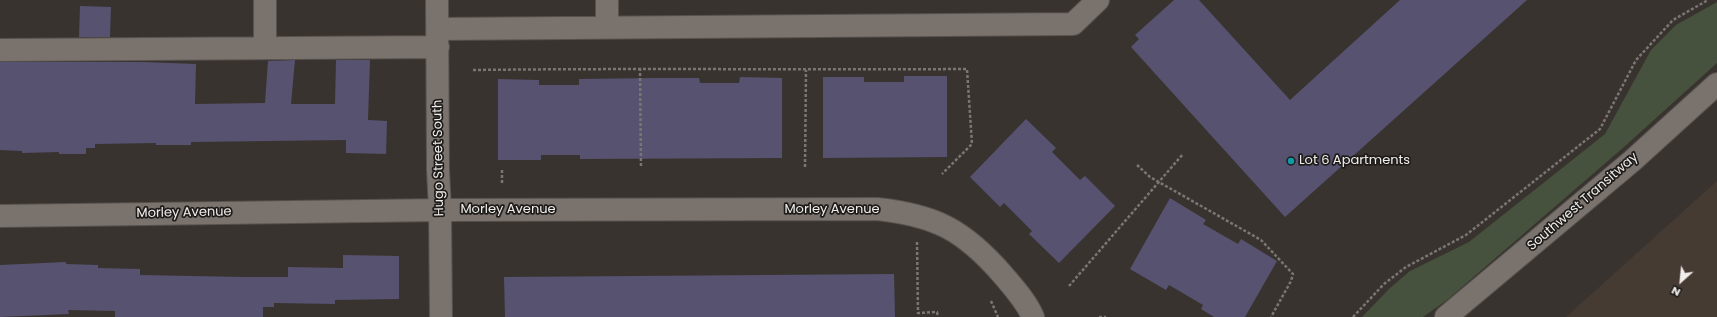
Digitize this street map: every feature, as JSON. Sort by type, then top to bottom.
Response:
[{"type":"street","points":[[265,0],[265,48]]},
{"type":"street","name":"Hugo Street South","points":[[438,0],[438,170],[442,317]]},
{"type":"street","points":[[607,0],[607,27]]},
{"type":"street","points":[[0,50],[265,48],[607,27],[1073,24],[1098,0]]},
{"type":"street","name":"Southwest Transitway","points":[[1446,317],[1626,166],[1717,84]]},
{"type":"street","name":"Morley Avenue","points":[[0,216],[440,210],[877,209],[900,211],[921,216],[943,225],[963,237],[998,269]]},
{"type":"street","points":[[998,269],[1013,294],[1021,317]]},
{"type":"street","points":[[998,269],[1017,290],[1033,317]]},
{"type":"path","points":[[1353,317],[1384,284],[1406,266],[1466,235],[1600,128],[1636,60],[1673,20],[1708,0]]},
{"type":"path","points":[[640,68],[641,168]]},
{"type":"path","points":[[473,70],[640,68],[806,70],[967,69],[972,144],[942,174]]},
{"type":"path","points":[[805,167],[806,70]]},
{"type":"path","points":[[1069,286],[1183,154]]},
{"type":"path","points":[[1137,165],[1150,177],[1260,240],[1293,274],[1291,282],[1271,317]]},
{"type":"path","points":[[502,170],[502,188]]},
{"type":"path","points":[[910,240],[918,241],[924,244]]},
{"type":"path","points":[[918,241],[918,313],[938,312],[938,317]]},
{"type":"path","points":[[990,300],[998,317]]},
{"type":"path","points":[[1099,317],[1106,317]]},
{"type":"shaded area","points":[[1717,181],[1717,317],[1566,317]]},
{"type":"green space","points":[[1717,2],[1717,63],[1624,147],[1447,300],[1423,317],[1362,317],[1390,288],[1410,271],[1469,242],[1605,134],[1651,50],[1676,25]]},
{"type":"building","name":"Lot 6 Apartments","points":[[1174,0],[1199,0],[1290,100],[1400,0],[1527,0],[1285,217],[1131,47],[1139,39],[1135,35]]},
{"type":"building","points":[[80,6],[111,7],[110,37],[79,37]]},
{"type":"building","points":[[295,60],[291,104],[335,104],[336,60],[370,60],[368,120],[387,121],[386,154],[346,153],[346,140],[191,142],[191,145],[156,145],[156,143],[95,144],[95,148],[86,148],[86,154],[59,154],[59,152],[22,153],[22,151],[0,150],[0,62],[144,62],[196,64],[195,104],[265,103],[268,61]]},
{"type":"building","points":[[904,76],[947,76],[947,157],[823,158],[823,77],[864,77],[864,82],[904,82]]},
{"type":"building","points":[[740,77],[782,78],[782,158],[580,159],[580,155],[541,155],[541,160],[498,160],[498,79],[539,80],[539,85],[579,85],[579,79],[699,78],[700,83],[739,83]]},
{"type":"building","points":[[1026,119],[1056,148],[1052,152],[1080,180],[1085,176],[1115,206],[1059,263],[1029,234],[1032,231],[1004,203],[1000,207],[970,177]]},
{"type":"building","points":[[1170,198],[1206,220],[1203,224],[1238,244],[1241,239],[1277,261],[1245,317],[1214,317],[1201,309],[1203,305],[1169,285],[1166,290],[1130,269]]},
{"type":"building","points":[[343,255],[399,256],[399,299],[335,300],[335,304],[274,303],[274,307],[263,307],[263,317],[115,317],[115,311],[68,310],[69,314],[0,317],[0,265],[66,262],[66,264],[98,265],[98,268],[140,269],[140,275],[288,277],[288,267],[343,268]]},
{"type":"building","points":[[894,274],[895,317],[505,317],[504,277]]},
{"type":"place","name":"Lot 6 Apartments","points":[[1291,161]]}]
